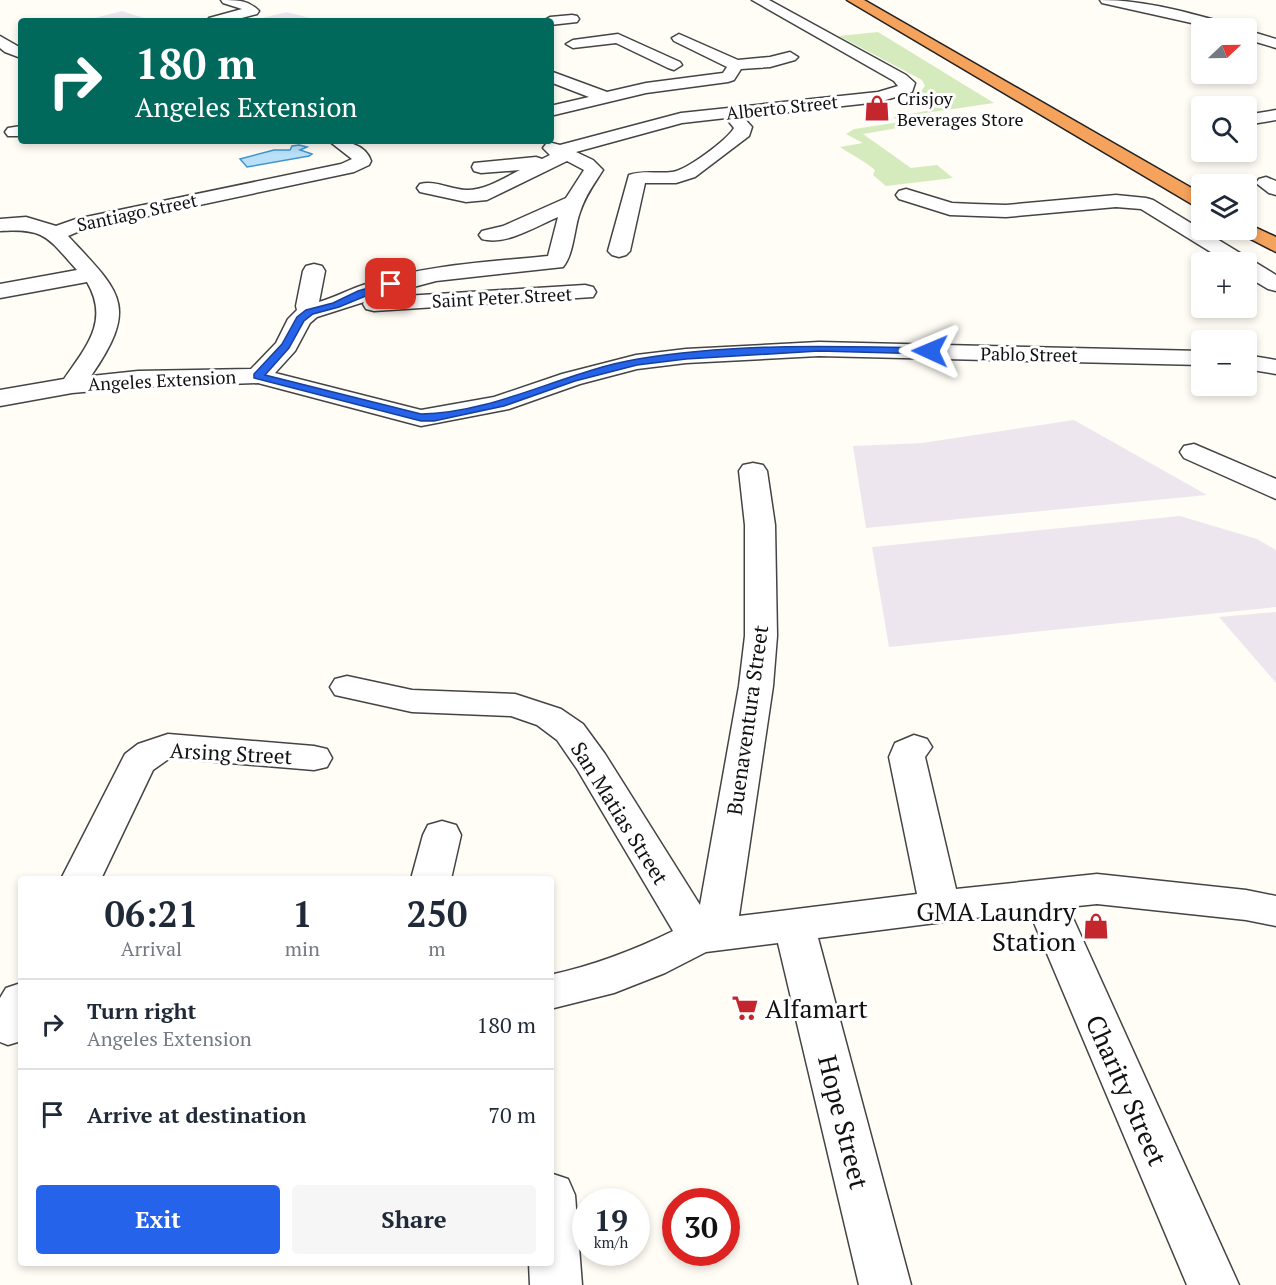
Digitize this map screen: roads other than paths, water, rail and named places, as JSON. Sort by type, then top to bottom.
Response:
[{"type":"highway","points":[[854,0],[1191,196]]},
{"type":"highway","points":[[879,0],[1149,152]]},
{"type":"highway","points":[[1257,235],[1276,246]]},
{"type":"street","points":[[225,18],[252,11],[245,5],[228,0]]},
{"type":"street","name":"Alberto Street","points":[[552,152],[681,118],[830,103],[897,93],[906,89],[907,83],[759,0]]},
{"type":"street","points":[[1107,0],[1191,19]]},
{"type":"street","points":[[554,21],[572,19]]},
{"type":"street","points":[[603,56],[573,44],[618,38],[674,65],[649,69],[678,84]]},
{"type":"street","points":[[731,45],[679,38],[736,65],[770,62],[790,57],[753,49]]},
{"type":"street","points":[[1257,38],[1276,44]]},
{"type":"street","points":[[0,40],[10,49],[18,52]]},
{"type":"street","points":[[554,110],[604,98],[728,77],[736,65]]},
{"type":"street","points":[[554,78],[604,98]]},
{"type":"street","points":[[720,78],[764,110]]},
{"type":"street","points":[[809,90],[830,103]]},
{"type":"street","points":[[619,251],[636,179],[645,176],[675,178],[687,174],[742,132],[743,126],[730,113]]},
{"type":"street","points":[[1257,118],[1276,115]]},
{"type":"street","name":"Santiago Street","points":[[72,385],[100,341],[109,318],[109,309],[103,291],[92,274],[58,238],[57,233],[76,225],[347,168],[362,161],[361,157],[342,144]]},
{"type":"street","points":[[427,188],[466,196],[487,194],[527,175],[552,152]]},
{"type":"street","points":[[314,271],[307,306],[309,312],[348,301],[372,289],[436,274],[555,262],[582,182],[594,167],[552,152],[481,167]]},
{"type":"street","points":[[906,195],[950,209],[984,211],[1116,201],[1146,204],[1225,252]]},
{"type":"street","points":[[489,235],[509,231],[574,202]]},
{"type":"street","points":[[0,225],[26,223],[57,233]]},
{"type":"street","points":[[1257,273],[1276,284]]},
{"type":"street","points":[[0,291],[92,274]]},
{"type":"street","name":"Saint Peter Street","points":[[348,301],[364,305],[585,292]]},
{"type":"street","name":"Angeles Extension","points":[[0,398],[72,385],[138,379],[258,376],[286,346],[300,319],[309,312]]},
{"type":"street","name":"Pablo Street","points":[[258,376],[421,418],[500,404],[571,379],[627,365],[686,356],[819,348],[1191,358]]},
{"type":"street","points":[[1257,364],[1276,367]]},
{"type":"street","points":[[1194,452],[1276,490]]},
{"type":"street","name":"Buenaventura Street","points":[[707,935],[756,686],[761,636],[760,525],[753,471]]},
{"type":"street","name":"San Matias Street","points":[[347,687],[412,701],[515,705],[549,717],[570,732],[707,935]]},
{"type":"street","name":"Arsing Street","points":[[82,876],[138,763],[152,752],[168,746],[314,758]]},
{"type":"street","points":[[914,747],[908,750],[907,757],[940,907]]},
{"type":"street","points":[[432,876],[442,835]]},
{"type":"street","points":[[554,991],[599,981],[707,935],[1042,894],[1097,889],[1246,905],[1276,911]]},
{"type":"street","name":"Charity Street","points":[[1042,894],[1213,1285]]},
{"type":"street","name":"Hope Street","points":[[794,924],[885,1285]]},
{"type":"street","points":[[554,1255],[556,1285]]},
{"type":"water","points":[[292,146],[307,147],[300,150],[312,154],[247,167],[240,159],[274,150],[290,150]]},
{"type":"place","name":"Crisjoy Beverages Store","points":[[877,108]]},
{"type":"place","name":"GMA Laundry Station","points":[[1096,926]]},
{"type":"place","name":"Alfamart","points":[[745,1008]]}]
